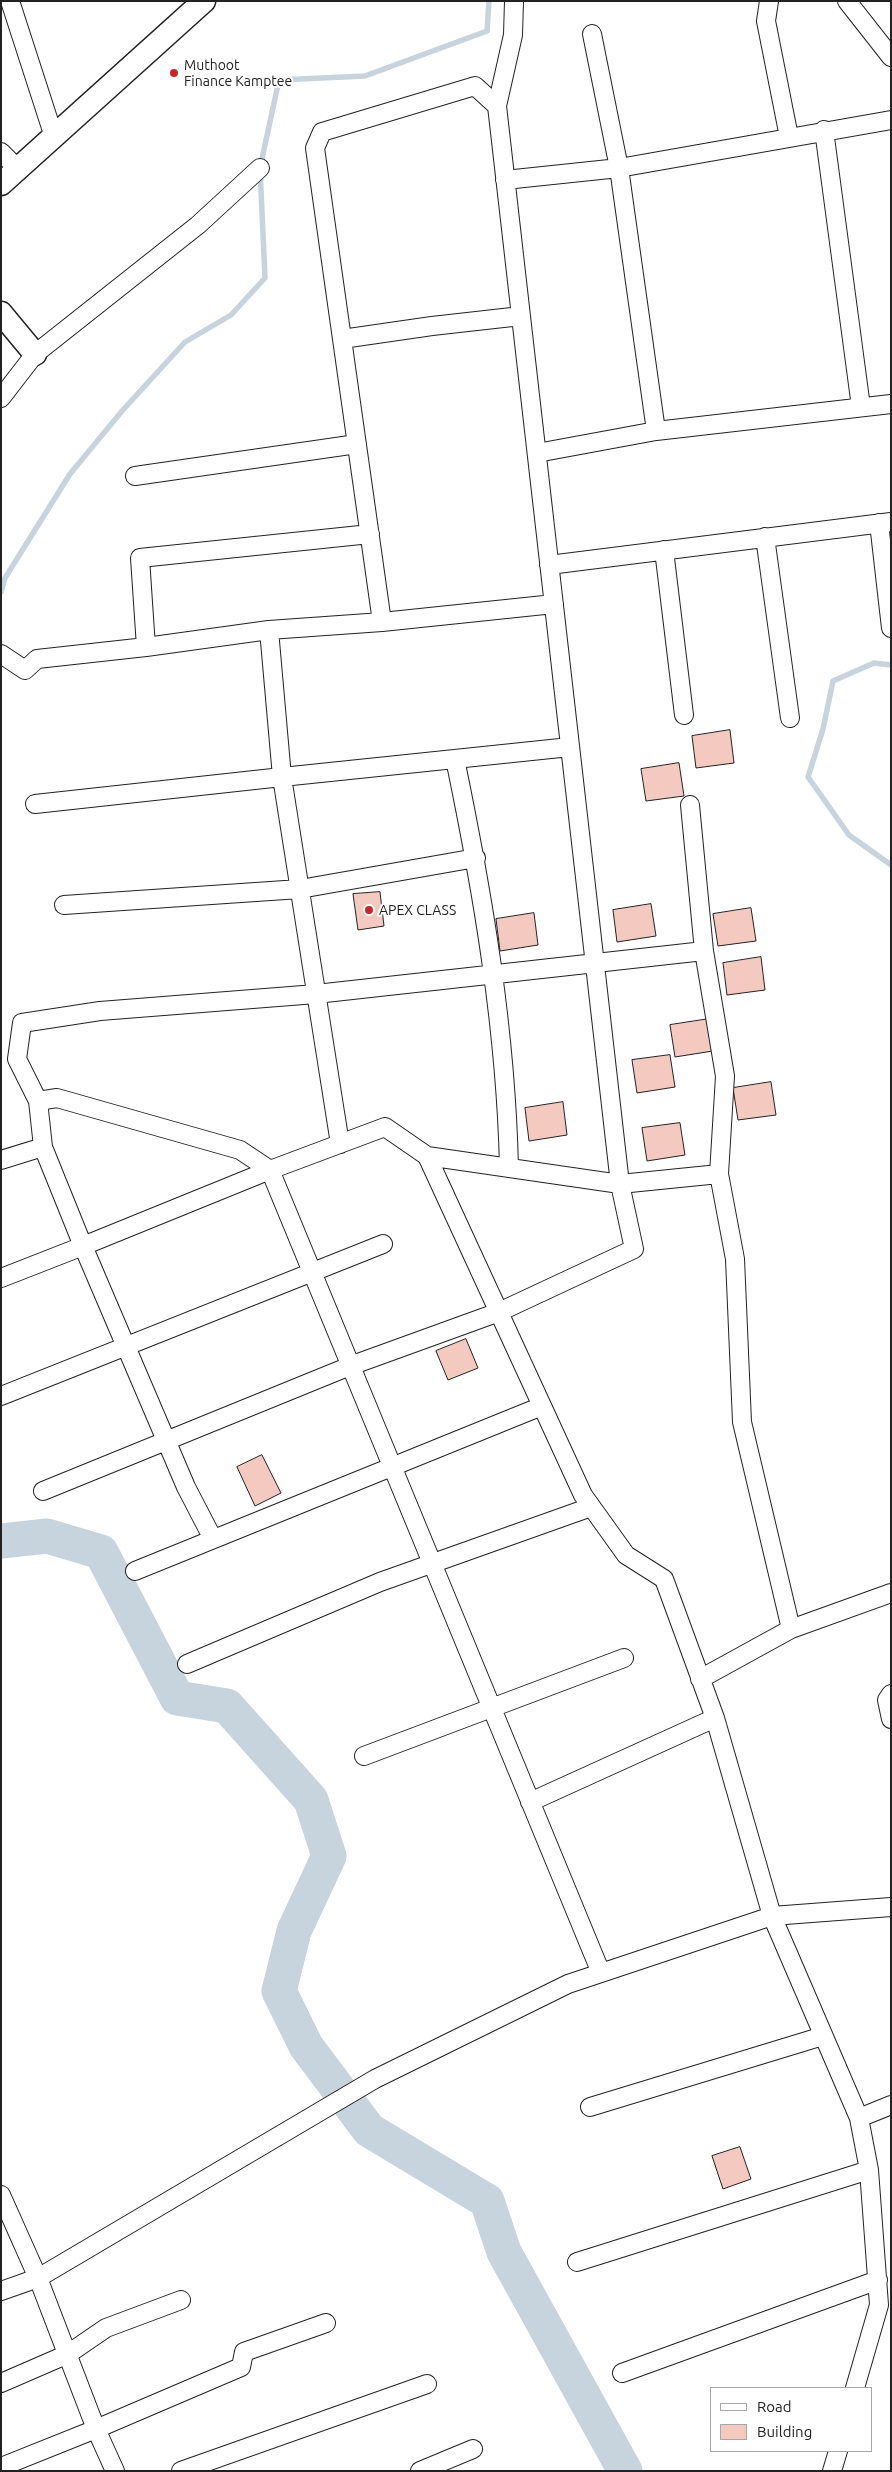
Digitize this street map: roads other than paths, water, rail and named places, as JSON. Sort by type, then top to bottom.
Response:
[{"type":"street","points":[[1,184],[204,1]]},
{"type":"street","points":[[44,1491],[350,1366],[498,1312],[634,1249],[620,1184],[497,106],[513,35],[514,1]]},
{"type":"street","points":[[769,1],[766,21],[789,137]]},
{"type":"street","points":[[847,1],[891,57]]},
{"type":"street","points":[[9,13],[54,137]]},
{"type":"street","points":[[592,34],[619,168],[656,430]]},
{"type":"street","points":[[382,622],[315,148],[322,132],[475,86],[497,106]]},
{"type":"street","points":[[505,180],[619,168],[824,130],[891,120]]},
{"type":"street","points":[[824,130],[861,407]]},
{"type":"street","points":[[1,152],[18,169]]},
{"type":"street","points":[[1,398],[35,354],[198,224],[260,168]]},
{"type":"street","points":[[1,313],[35,354]]},
{"type":"street","points":[[342,339],[521,316]]},
{"type":"street","points":[[536,453],[656,430],[891,404]]},
{"type":"street","points":[[135,476],[358,444]]},
{"type":"street","points":[[549,565],[885,522],[891,628]]},
{"type":"street","points":[[146,648],[140,558],[370,534]]},
{"type":"street","points":[[765,537],[790,718]]},
{"type":"street","points":[[664,550],[684,715]]},
{"type":"street","points":[[1,654],[25,670],[37,659],[146,648],[269,630],[382,622],[554,604]]},
{"type":"street","points":[[269,630],[282,777],[340,1144]]},
{"type":"street","points":[[35,804],[570,747]]},
{"type":"street","points":[[455,759],[476,858],[493,974],[508,1097],[509,1168]]},
{"type":"street","points":[[690,805],[704,951],[725,1076],[719,1174],[735,1259],[742,1422],[791,1629]]},
{"type":"street","points":[[64,906],[300,889],[476,858]]},
{"type":"street","points":[[213,1539],[186,1487],[166,1442],[43,1147],[38,1101],[17,1059],[22,1023],[100,1011],[316,994],[704,951]]},
{"type":"street","points":[[38,1101],[57,1098],[240,1150],[270,1170],[601,1973]]},
{"type":"street","points":[[1,1278],[270,1170],[385,1127],[427,1156],[620,1184],[719,1174]]},
{"type":"street","points":[[1,1160],[43,1147]]},
{"type":"street","points":[[427,1156],[583,1495],[626,1555],[664,1579],[714,1718],[772,1916],[859,2118],[869,2170],[878,2280],[885,2308],[855,2387]]},
{"type":"street","points":[[1,1396],[124,1345],[383,1244]]},
{"type":"street","points":[[135,1571],[542,1406]]},
{"type":"street","points":[[186,1664],[380,1582],[591,1507]]},
{"type":"street","points":[[700,1679],[791,1629],[891,1593]]},
{"type":"street","points":[[364,1756],[624,1658]]},
{"type":"street","points":[[891,1694],[887,1700],[891,1719]]},
{"type":"street","points":[[530,1802],[714,1718]]},
{"type":"street","points":[[1,2291],[38,2278],[306,2118],[375,2079],[568,1984],[772,1916],[891,1907]]},
{"type":"street","points":[[590,2108],[823,2036]]},
{"type":"street","points":[[859,2118],[891,2105]]},
{"type":"street","points":[[577,2262],[869,2170]]},
{"type":"street","points":[[3,2201],[38,2278],[96,2429],[115,2471]]},
{"type":"street","points":[[622,2373],[878,2280]]},
{"type":"street","points":[[1,2383],[68,2354],[106,2328],[181,2300]]},
{"type":"street","points":[[1,2467],[241,2367],[244,2352],[326,2323]]},
{"type":"street","points":[[181,2471],[427,2384]]},
{"type":"street","points":[[420,2471],[473,2449]]},
{"type":"street","points":[[832,2471],[838,2452]]},
{"type":"waterway","points":[[1,592],[5,578],[70,474],[122,411],[185,342],[231,315],[265,278],[260,168],[279,80],[365,76],[487,31],[489,1]]},
{"type":"waterway","points":[[891,665],[874,663],[833,681],[823,729],[808,777],[849,835],[891,865]]},
{"type":"waterway","points":[[1,1541],[47,1536],[101,1552],[177,1698],[227,1706],[311,1800],[329,1856],[294,1931],[279,1991],[306,2046],[369,2130],[487,2201],[504,2252],[625,2471]]},
{"type":"place","name":"Muthoot Finance Kamptee","points":[[174,73]]},
{"type":"place","name":"APEX CLASS","points":[[369,910]]}]
